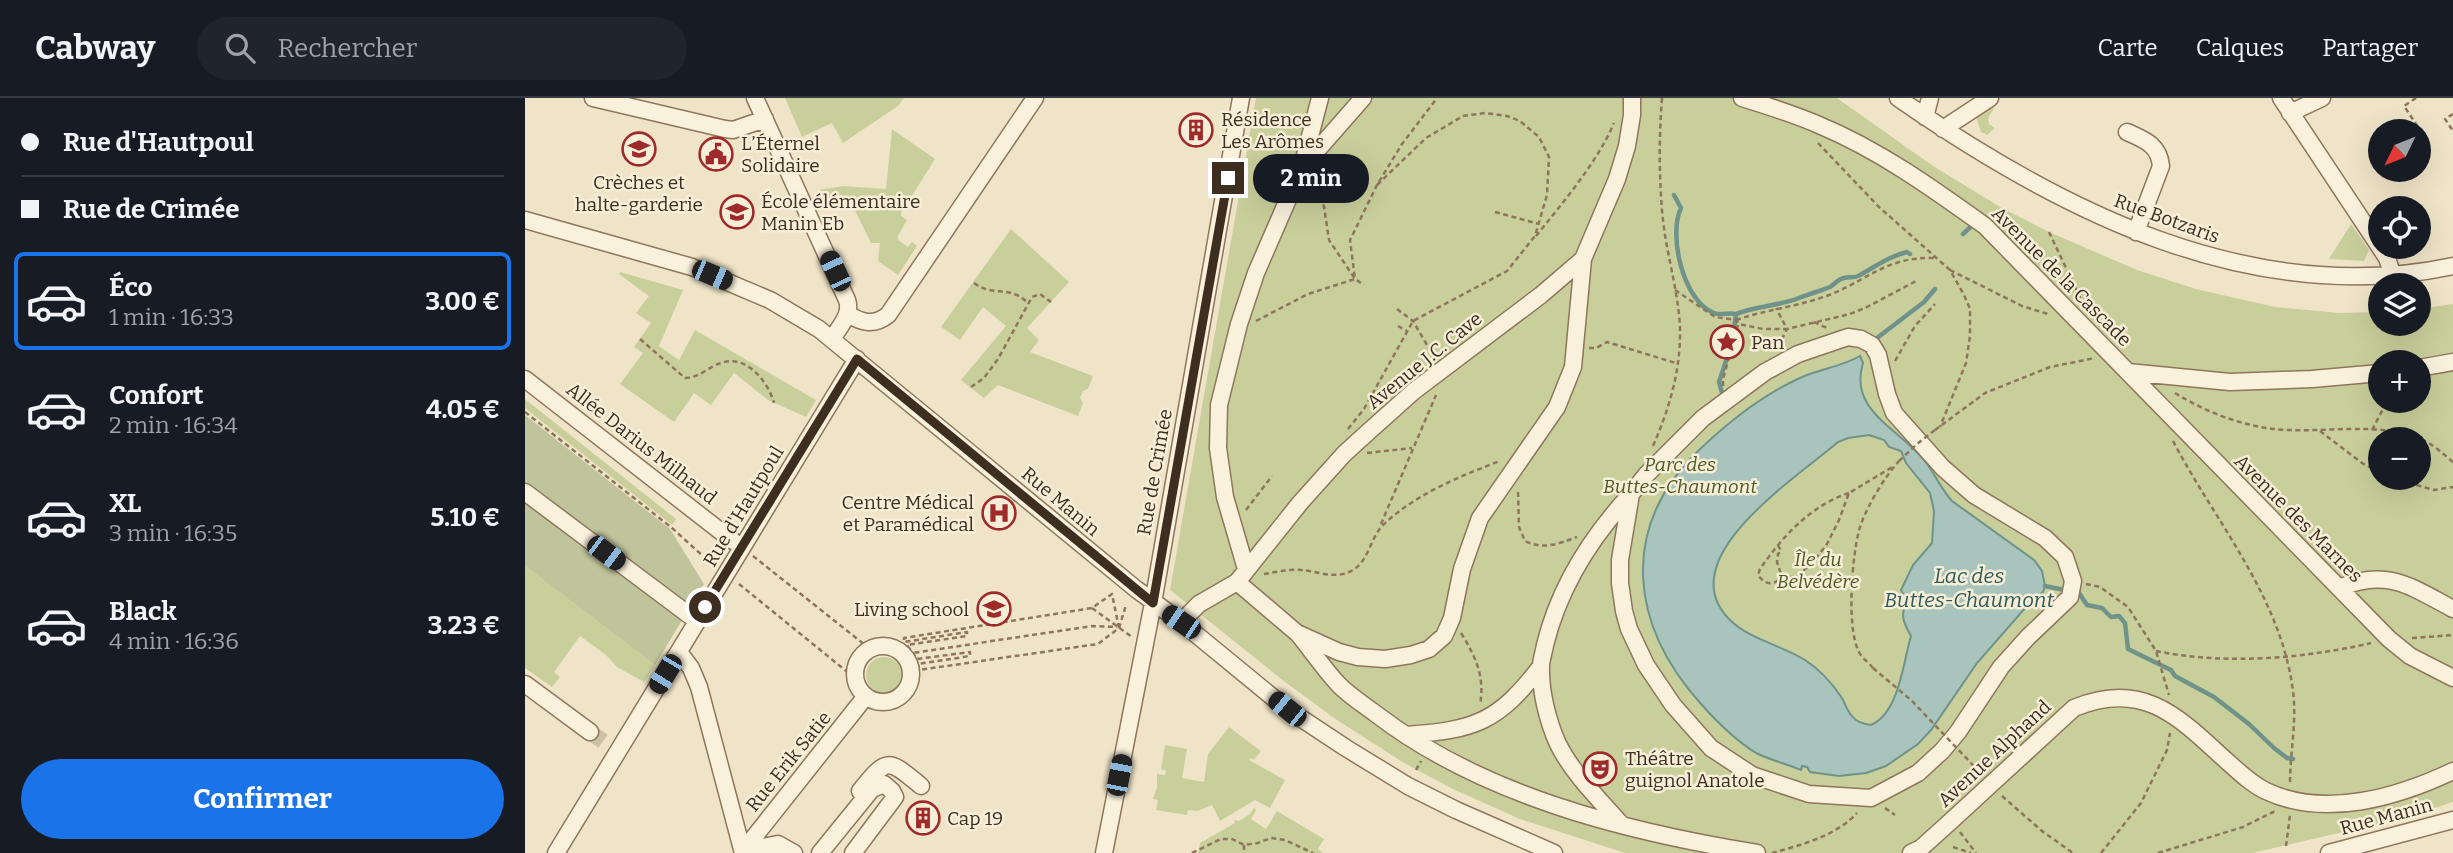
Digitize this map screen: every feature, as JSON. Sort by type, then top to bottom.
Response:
[{"type":"street","points":[[593,98],[733,130],[765,119]]},
{"type":"street","points":[[755,98],[850,307],[832,339]]},
{"type":"street","points":[[848,314],[870,323],[888,315],[1035,98]]},
{"type":"street","name":"Rue de Crimée","points":[[1104,853],[1153,603],[1241,98]]},
{"type":"street","points":[[1320,98],[1302,167],[1256,273],[1237,331],[1219,405],[1218,449],[1224,497],[1233,528],[1241,576],[1297,633],[1340,686],[1427,749],[1486,778],[1545,801],[1688,847],[1757,853]]},
{"type":"street","points":[[1302,167],[1363,98]]},
{"type":"street","name":"Avenue J.C. Cave","points":[[1181,622],[1199,604],[1241,576],[1344,454],[1414,391],[1541,295],[1583,259],[1617,179],[1627,146],[1632,98]]},
{"type":"street","name":"Avenue de la Cascade","points":[[1742,98],[1811,121],[1861,145],[1937,190],[1985,226],[2128,372]]},
{"type":"street","name":"Rue Botzaris","points":[[1898,98],[1971,148],[2052,193],[2136,232],[2215,258],[2277,271],[2368,276]]},
{"type":"street","points":[[1925,117],[1930,98]]},
{"type":"street","points":[[1943,129],[1990,98]]},
{"type":"street","points":[[2281,98],[2387,258],[2392,273]]},
{"type":"street","points":[[2290,113],[2316,99]]},
{"type":"street","points":[[2127,132],[2153,145],[2160,155],[2161,166],[2136,232]]},
{"type":"street","name":"Rue Manin","points":[[525,219],[692,267],[770,300],[832,339],[1153,603],[1181,622],[1287,709],[1408,786],[1554,853]]},
{"type":"street","points":[[1297,633],[1349,654],[1385,659],[1429,649],[1444,636],[1452,618],[1462,569],[1475,530],[1491,502],[1557,407],[1573,367],[1583,259]]},
{"type":"street","name":"Rue Botzaris","points":[[2413,273],[2453,267]]},
{"type":"street","points":[[1621,824],[1586,785],[1559,745],[1546,710],[1541,666],[1548,632],[1570,580],[1598,533],[1646,475],[1703,418],[1765,372],[1798,354],[1848,337],[1861,339],[1872,345],[1878,355],[1894,413],[1943,468],[1974,495],[2045,538],[2065,556],[2073,581],[2070,597],[2001,667],[1958,732],[1919,773],[1871,798],[1809,794],[1752,775],[1711,748],[1672,705],[1646,665],[1629,629],[1620,583],[1620,560],[1631,494]]},
{"type":"street","name":"Rue d'Hautpoul","points":[[556,853],[612,748],[679,652],[857,359]]},
{"type":"street","points":[[2431,366],[2453,362]]},
{"type":"street","points":[[2128,372],[2230,382],[2368,374]]},
{"type":"street","name":"Avenue des Marnes","points":[[2128,372],[2389,639],[2410,656],[2453,678]]},
{"type":"street","name":"Allée Darius Milhaud","points":[[525,379],[733,541]]},
{"type":"street","points":[[525,492],[697,621]]},
{"type":"street","points":[[2339,588],[2357,581],[2377,578],[2389,580],[2453,609]]},
{"type":"street","points":[[872,649],[895,649],[908,661],[911,678],[904,694],[889,702],[880,702],[866,696],[856,679],[860,660],[872,649]]},
{"type":"street","points":[[679,652],[691,668],[699,687],[743,852],[778,844],[794,853]]},
{"type":"street","points":[[1406,735],[1456,730],[1477,722],[1511,701],[1541,666]]},
{"type":"street","points":[[525,684],[590,732]]},
{"type":"street","name":"Rue Erik Satie","points":[[743,852],[866,696]]},
{"type":"street","name":"Avenue Alphand","points":[[1911,853],[1921,848],[1991,786],[2058,721],[2074,708],[2092,701],[2130,697],[2149,701],[2172,713],[2249,780],[2265,791],[2290,800],[2343,803],[2397,793],[2453,771]]},
{"type":"street","points":[[806,853],[812,850],[882,765],[897,767],[921,786]]},
{"type":"street","points":[[820,853],[873,789],[884,784],[892,790],[895,797],[853,853]]},
{"type":"street","name":"Rue Manin","points":[[2329,853],[2453,820]]},
{"type":"path","points":[[1355,279],[1350,240],[1377,185],[1402,144],[1437,98]]},
{"type":"path","points":[[1652,447],[1674,390],[1679,364],[1680,326],[1662,211],[1662,98]]},
{"type":"path","points":[[2413,119],[2404,106],[2416,98]]},
{"type":"path","points":[[1377,185],[1426,138],[1463,116],[1485,113],[1507,116],[1520,121],[1539,137],[1549,157],[1547,195],[1535,236]]},
{"type":"path","points":[[2453,114],[2445,119],[2453,131]]},
{"type":"path","points":[[1412,448],[1344,454],[1346,431],[1364,409],[1413,321],[1507,271],[1559,208],[1596,155],[1616,118]]},
{"type":"path","points":[[1812,138],[1879,207],[1949,270],[1970,309],[1966,362],[1940,426]]},
{"type":"path","points":[[1302,167],[1323,200],[1329,240],[1355,279],[1364,285]]},
{"type":"path","points":[[1495,212],[1539,224]]},
{"type":"path","points":[[1949,270],[2022,306],[2077,321],[2085,308],[2049,232]]},
{"type":"path","points":[[1737,322],[1776,308],[1834,293],[1905,259],[1936,259]]},
{"type":"path","points":[[1237,331],[1308,294],[1355,279]]},
{"type":"path","points":[[1675,290],[1715,317],[1763,329],[1787,329],[1859,311],[1918,280]]},
{"type":"path","points":[[974,283],[989,291],[1014,292],[1028,303]]},
{"type":"path","points":[[971,387],[984,377],[999,359],[1032,297],[1040,294],[1051,302]]},
{"type":"path","points":[[1885,381],[1915,326],[1935,304]]},
{"type":"path","points":[[1776,308],[1787,329]]},
{"type":"path","points":[[1241,576],[1301,570],[1345,574],[1352,571],[1366,556],[1439,388],[1442,370],[1413,321],[1397,309]]},
{"type":"path","points":[[1729,398],[1723,387],[1723,379],[1737,322]]},
{"type":"path","points":[[1398,326],[1407,331]]},
{"type":"path","points":[[1776,350],[1787,329]]},
{"type":"path","points":[[639,339],[685,378],[723,362],[734,360],[745,364],[765,384],[774,403]]},
{"type":"path","points":[[1575,348],[1596,348],[1607,342],[1679,364]]},
{"type":"path","points":[[1782,577],[1777,583],[1770,584],[1758,575],[1759,569],[1792,530],[1825,502],[1849,493],[1894,466],[1935,430],[1985,393],[2050,367],[2112,355]]},
{"type":"path","points":[[2168,388],[2189,402],[2232,420],[2273,429],[2368,430]]},
{"type":"path","points":[[525,412],[672,528],[717,568]]},
{"type":"path","points":[[2320,431],[2368,467]]},
{"type":"path","points":[[2172,440],[2197,486],[2259,585],[2274,619],[2294,693],[2290,768]]},
{"type":"path","points":[[2431,445],[2453,462]]},
{"type":"path","points":[[1380,528],[1412,502],[1451,480],[1529,449]]},
{"type":"path","points":[[1518,464],[1517,511],[1519,527],[1525,541],[1537,547],[1553,546],[1580,536]]},
{"type":"path","points":[[1894,466],[1861,525],[1854,562],[1854,639],[1860,653],[1873,668],[1911,700],[1971,763]]},
{"type":"path","points":[[1250,502],[1272,476]]},
{"type":"path","points":[[2431,489],[2453,487]]},
{"type":"path","points":[[1782,577],[1797,577],[1817,557],[1839,520],[1849,493]]},
{"type":"path","points":[[1779,544],[1781,551],[1777,562],[1782,577]]},
{"type":"path","points":[[750,554],[865,645]]},
{"type":"path","points":[[734,580],[856,679]]},
{"type":"path","points":[[2073,581],[2100,587],[2128,607],[2156,651],[2172,713],[2167,750],[2148,791],[2129,821],[2101,853]]},
{"type":"path","points":[[1119,628],[1112,594],[1092,608],[904,638],[904,642],[967,632],[967,636],[907,645],[917,660],[970,652],[970,656],[918,664],[919,670],[1098,644],[1119,628],[1126,605]]},
{"type":"path","points":[[1092,608],[1135,640]]},
{"type":"path","points":[[1452,618],[1474,655],[1480,672],[1482,692],[1477,722]]},
{"type":"path","points":[[906,654],[1095,626],[1119,628]]},
{"type":"path","points":[[2156,651],[2184,657],[2285,657],[2338,650],[2389,639],[2453,635]]},
{"type":"path","points":[[1991,786],[2042,831],[2073,853]]},
{"type":"path","points":[[1772,853],[1804,844],[1831,832],[1853,818],[1871,798]]},
{"type":"path","points":[[2285,846],[2291,823],[2290,800]]},
{"type":"path","points":[[2158,853],[2243,827],[2272,813],[2290,800]]},
{"type":"path","points":[[1192,853],[1221,839],[1232,839],[1244,845],[1271,838],[1285,840],[1313,853]]},
{"type":"path","points":[[1969,843],[1974,853]]},
{"type":"path","points":[[1244,845],[1244,853]]},
{"type":"path","points":[[1953,847],[1974,853]]},
{"type":"green space","points":[[785,98],[904,98],[898,106],[843,143],[832,123],[802,137]]},
{"type":"green space","name":"Parc des Buttes-Chaumont","points":[[1256,98],[1837,98],[1933,166],[2002,208],[2049,232],[2137,270],[2196,289],[2275,307],[2340,313],[2368,312],[2368,336],[2431,336],[2431,307],[2453,304],[2453,802],[2408,817],[2252,853],[1625,853],[1520,819],[1455,790],[1404,763],[1337,720],[1170,590]]},
{"type":"green space","points":[[1996,104],[1988,119],[1989,124],[1995,128],[1987,135],[1981,132],[1976,116]]},
{"type":"green space","points":[[892,129],[935,159],[901,213],[907,220],[898,240],[908,247],[912,242],[917,246],[898,275],[878,261],[880,243],[871,243],[850,200],[826,205],[819,190],[843,186],[886,189]]},
{"type":"green space","points":[[2351,224],[2368,249],[2364,261],[2329,259]]},
{"type":"green space","points":[[1011,229],[1069,282],[1027,328],[1039,340],[1030,352],[1093,376],[1088,389],[1083,391],[1080,398],[1083,403],[1078,416],[998,385],[984,398],[961,380],[1006,326],[983,307],[960,340],[941,327]]},
{"type":"green space","points":[[620,272],[683,290],[659,346],[679,360],[695,330],[816,400],[806,417],[768,400],[734,373],[711,405],[694,393],[674,422],[620,384],[643,353],[634,347],[651,323],[636,313],[649,296],[619,274]]},
{"type":"green space","points":[[525,399],[676,519],[672,525],[525,408]]},
{"type":"green space","points":[[525,415],[670,529],[704,584],[655,665],[525,566]]},
{"type":"green space","points":[[525,566],[655,665],[644,682],[617,667],[606,655],[580,636],[554,672],[560,677],[552,687],[525,668]]},
{"type":"green space","points":[[884,657],[897,662],[902,675],[897,688],[884,693],[871,688],[866,675],[871,662]]},
{"type":"green space","points":[[1229,727],[1261,751],[1254,760],[1249,760],[1285,780],[1270,808],[1255,800],[1220,821],[1212,805],[1198,811],[1188,810],[1187,815],[1156,810],[1158,800],[1153,799],[1157,774],[1165,775],[1166,771],[1161,769],[1165,745],[1187,749],[1182,778],[1204,782],[1208,754]]},
{"type":"green space","points":[[1254,808],[1256,810],[1251,819],[1266,829],[1277,811],[1324,839],[1318,849],[1323,853],[1198,853],[1200,843],[1235,823],[1234,820],[1239,821],[1250,814]]},
{"type":"water","name":"Lac des Buttes-Chaumont","points":[[1860,356],[1863,363],[1860,380],[1869,407],[1925,461],[1952,501],[2034,560],[2042,571],[2045,586],[2043,592],[2026,607],[1977,663],[1931,730],[1918,744],[1886,766],[1866,773],[1839,776],[1810,772],[1807,767],[1802,766],[1801,770],[1756,753],[1713,717],[1677,674],[1660,643],[1648,611],[1643,578],[1645,545],[1654,513],[1672,482],[1697,452],[1732,421],[1772,393],[1807,375]],"holes":[[[1869,435],[1884,440],[1889,447],[1901,451],[1906,463],[1930,493],[1934,511],[1932,543],[1913,565],[1901,590],[1907,601],[1903,618],[1911,636],[1899,686],[1888,710],[1871,725],[1854,718],[1834,687],[1810,664],[1746,632],[1730,620],[1715,596],[1715,571],[1726,546],[1746,521],[1838,442]]]},
{"type":"waterway","points":[[1674,195],[1681,208],[1676,234],[1681,266],[1694,296],[1714,313],[1736,314],[1732,343],[1719,382],[1722,393]]},
{"type":"waterway","points":[[1963,234],[1975,223]]},
{"type":"waterway","points":[[1736,314],[1791,301],[1830,287],[1842,279],[1858,276],[1895,256],[1907,252],[1910,254]]},
{"type":"waterway","points":[[1877,338],[1924,302],[1935,289]]},
{"type":"waterway","points":[[2045,586],[2079,593],[2087,605],[2102,608],[2111,617],[2119,616],[2125,623],[2128,649],[2171,670],[2175,676],[2214,697],[2274,748],[2287,758],[2293,759]]},
{"type":"tunnel","points":[[590,732],[607,744]]},
{"type":"place","name":"Résidence Les Arômes","points":[[1196,130]]},
{"type":"place","name":"Crèches et halte-garderie","points":[[639,149]]},
{"type":"place","name":"L’Éternel Solidaire","points":[[716,154]]},
{"type":"place","name":"École élémentaire Manin Eb","points":[[737,212]]},
{"type":"place","name":"Pan","points":[[1727,342]]},
{"type":"place","name":"Centre Médical et Paramédical","points":[[999,513]]},
{"type":"place","name":"Living school","points":[[994,609]]},
{"type":"place","name":"Théâtre guignol Anatole","points":[[1600,769]]},
{"type":"place","name":"Cap 19","points":[[923,818]]},
{"type":"route","points":[[705,607],[857,359],[1153,603],[1228,178]]},
{"type":"park label","name":"Île du Belvédère","points":[[1818,570]]}]
